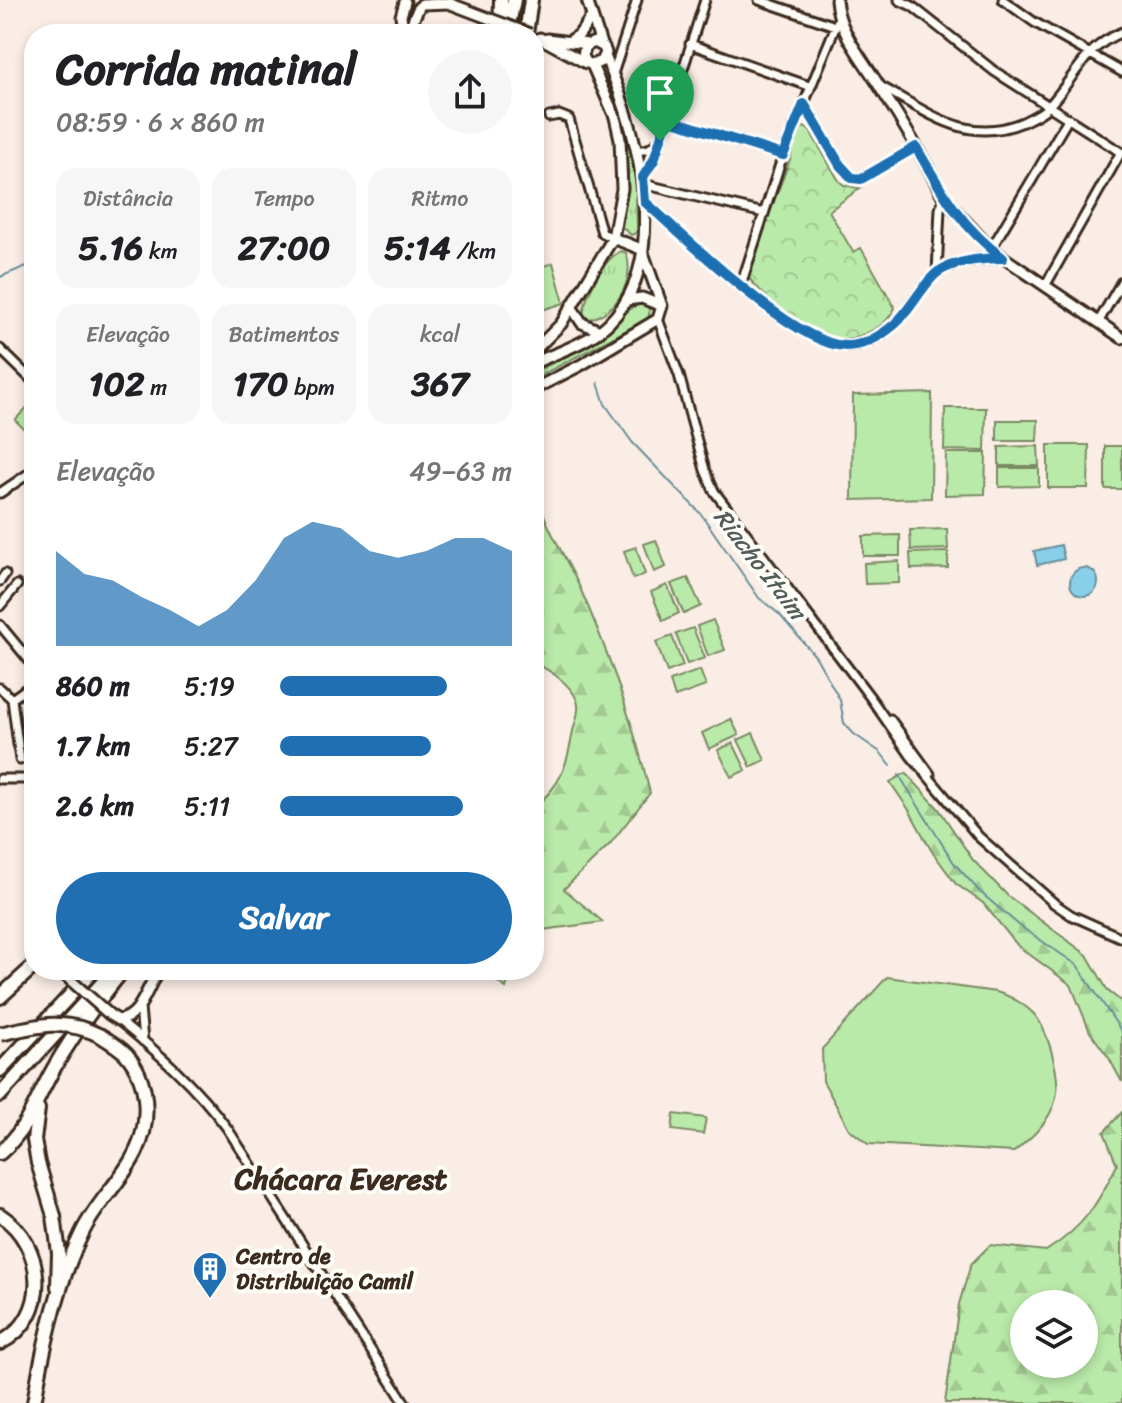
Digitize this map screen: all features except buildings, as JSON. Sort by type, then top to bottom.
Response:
[{"type":"highway","points":[[500,24],[501,0]]},
{"type":"highway","points":[[509,24],[514,0]]},
{"type":"highway","points":[[531,0],[533,24]]},
{"type":"highway","points":[[0,997],[24,975]]},
{"type":"highway","points":[[0,1070],[85,980]]},
{"type":"highway","points":[[0,1095],[106,980]]},
{"type":"highway","points":[[0,1153],[22,1131],[52,1071],[84,1019],[115,980]]},
{"type":"highway","points":[[0,1034],[36,1025],[83,1027],[126,1054],[139,1076],[146,1098],[145,1123],[137,1151],[81,1234],[57,1302],[34,1403]]},
{"type":"highway","points":[[38,1102],[34,1140],[54,1216],[59,1253],[57,1302]]},
{"type":"highway","points":[[0,1215],[23,1235],[34,1255],[36,1274],[36,1294],[29,1312],[21,1325],[0,1343]]},
{"type":"main road","points":[[544,358],[600,331],[627,300],[634,284],[641,249],[645,202],[643,180],[613,74],[587,0]]},
{"type":"main road","points":[[836,0],[837,22],[880,86],[944,198],[991,249],[1122,338]]},
{"type":"main road","points":[[405,1],[409,7],[448,2],[504,24]]},
{"type":"main road","points":[[403,24],[401,16],[405,1]]},
{"type":"main road","points":[[411,24],[422,4]]},
{"type":"main road","points":[[568,42],[579,35],[591,16]]},
{"type":"main road","points":[[544,342],[572,308],[613,238],[622,189],[623,167],[615,117],[602,86],[582,53],[588,43],[591,16]]},
{"type":"main road","points":[[544,38],[595,42],[604,51]]},
{"type":"main road","points":[[544,41],[590,64],[600,63],[604,51]]},
{"type":"main road","points":[[576,59],[602,86]]},
{"type":"main road","points":[[544,384],[607,351],[658,319],[662,306],[641,249],[613,238]]},
{"type":"main road","points":[[627,300],[638,297],[662,306]]},
{"type":"main road","points":[[572,308],[582,323],[600,331]]},
{"type":"main road","points":[[70,980],[114,1018],[130,1018],[140,1007],[152,980]]},
{"type":"street","points":[[613,74],[637,0]]},
{"type":"street","points":[[705,0],[654,160],[643,180],[764,213]]},
{"type":"street","points":[[741,285],[783,155],[837,22],[759,0]]},
{"type":"street","points":[[899,0],[912,6],[994,71],[1048,108],[1121,152],[1045,286]]},
{"type":"street","points":[[1003,0],[1034,22],[1090,51],[1122,72]]},
{"type":"street","points":[[880,86],[948,123],[980,132],[1009,128],[1048,108],[1090,51],[1122,32]]},
{"type":"street","points":[[690,44],[809,86]]},
{"type":"street","points":[[604,51],[621,48]]},
{"type":"street","points":[[804,104],[840,165],[852,178],[861,179],[916,147]]},
{"type":"street","points":[[549,117],[559,115],[569,119],[602,233],[613,238]]},
{"type":"street","points":[[667,119],[783,155]]},
{"type":"street","points":[[991,249],[1068,119]]},
{"type":"street","points":[[636,151],[649,149],[660,141]]},
{"type":"street","points":[[937,273],[940,209],[944,198]]},
{"type":"street","points":[[645,202],[741,285],[803,332],[844,346],[876,339],[895,324],[937,273],[967,262],[1003,258]]},
{"type":"street","points":[[1099,321],[1122,281]]},
{"type":"street","points":[[658,319],[679,375],[705,470],[714,491],[979,837],[1055,904],[1071,915],[1122,938]]},
{"type":"street","points":[[0,349],[24,372]]},
{"type":"street","points":[[0,493],[24,478]]},
{"type":"street","points":[[0,606],[17,585]]},
{"type":"street","points":[[0,625],[24,655]]},
{"type":"street","points":[[0,688],[12,699],[20,760]]},
{"type":"street","points":[[12,699],[24,690]]},
{"type":"street","points":[[0,779],[24,779]]},
{"type":"street","points":[[140,1007],[143,1041]]},
{"type":"street","points":[[114,1018],[202,1095],[227,1128],[405,1403]]},
{"type":"green space","points":[[620,114],[630,140],[634,170],[637,229],[631,235],[622,227],[628,187]]},
{"type":"green space","points":[[804,127],[810,131],[839,181],[860,188],[829,211],[853,252],[861,248],[895,308],[877,328],[862,335],[844,339],[812,333],[783,313],[746,275],[791,157],[793,134]]},
{"type":"green space","points":[[621,251],[626,253],[628,263],[626,284],[608,310],[589,319],[583,314],[592,287],[608,261]]},
{"type":"green space","points":[[553,263],[564,303],[544,309],[544,266]]},
{"type":"green space","points":[[643,304],[650,310],[648,319],[544,374],[544,367],[596,341]]},
{"type":"green space","points":[[932,393],[931,498],[852,500],[853,395]]},
{"type":"green space","points":[[945,408],[986,408],[985,451],[944,450]]},
{"type":"green space","points":[[24,411],[24,429],[15,420]]},
{"type":"green space","points":[[997,420],[1038,420],[1037,441],[997,441]]},
{"type":"green space","points":[[1048,445],[1089,445],[1088,488],[1048,488]]},
{"type":"green space","points":[[1038,446],[1039,466],[999,466],[999,447]]},
{"type":"green space","points":[[1105,446],[1122,446],[1122,489],[1105,489]]},
{"type":"green space","points":[[946,453],[986,453],[985,494],[945,495]]},
{"type":"green space","points":[[999,468],[1039,468],[1039,486],[999,487]]},
{"type":"green space","points":[[544,514],[601,638],[620,689],[650,793],[610,844],[564,889],[603,922],[544,930],[544,798],[562,774],[578,709],[568,686],[544,668]]},
{"type":"green space","points":[[947,529],[948,549],[911,550],[910,530]]},
{"type":"green space","points":[[900,535],[900,556],[863,556],[863,536]]},
{"type":"green space","points":[[656,540],[666,567],[654,572],[644,544]]},
{"type":"green space","points":[[636,547],[645,574],[633,579],[624,551]]},
{"type":"green space","points":[[948,552],[948,568],[911,569],[910,553]]},
{"type":"green space","points":[[899,561],[899,583],[865,584],[864,563]]},
{"type":"green space","points":[[688,578],[701,606],[684,614],[671,584]]},
{"type":"green space","points":[[667,585],[679,613],[663,621],[651,592]]},
{"type":"green space","points":[[713,620],[725,650],[708,656],[697,626]]},
{"type":"green space","points":[[693,628],[705,658],[687,664],[676,634]]},
{"type":"green space","points":[[672,636],[683,666],[667,672],[656,642]]},
{"type":"green space","points":[[700,670],[706,686],[675,697],[670,681]]},
{"type":"green space","points":[[731,719],[739,735],[709,749],[702,733]]},
{"type":"green space","points":[[753,733],[765,760],[751,767],[738,740]]},
{"type":"green space","points":[[733,743],[746,770],[731,777],[718,750]]},
{"type":"green space","points":[[906,773],[939,809],[973,860],[1008,896],[1087,955],[1108,991],[1122,1002],[1122,1082],[1090,1032],[1071,985],[1018,946],[983,903],[956,884],[931,850],[890,782]]},
{"type":"green space","points":[[887,977],[996,992],[1016,1000],[1034,1014],[1052,1054],[1057,1078],[1056,1098],[1045,1122],[1014,1152],[868,1144],[849,1129],[823,1081],[822,1049]]},
{"type":"green space","points":[[495,980],[508,980],[506,988]]},
{"type":"green space","points":[[1122,1112],[1122,1403],[945,1403],[959,1304],[971,1264],[990,1245],[1046,1251],[1080,1224],[1117,1165],[1104,1132]]},
{"type":"green space","points":[[674,1114],[706,1118],[703,1134],[672,1130]]},
{"type":"water","points":[[1061,545],[1064,559],[1037,565],[1034,551]]},
{"type":"water","points":[[1084,568],[1094,572],[1098,582],[1094,592],[1084,596],[1074,592],[1070,582],[1074,572]]},
{"type":"waterway","points":[[0,277],[24,267]]},
{"type":"waterway","name":"Riacho Itaim","points":[[598,383],[605,404],[632,442],[701,514],[759,598],[779,614],[816,657],[840,700],[844,723],[880,752],[891,766]]},
{"type":"waterway","name":"Riacho Itaim","points":[[899,775],[954,863],[980,892],[1020,926],[1077,965],[1122,1032]]},
{"type":"place","name":"Centro de Distribuição Camil","points":[[210,1300]]},
{"type":"district","name":"Chácara Everest","points":[[341,1179]]},
{"type":"route","points":[[804,104],[840,165],[852,178],[861,179],[916,147],[944,198],[974,233],[1003,258],[967,262],[937,273],[906,313],[876,339],[844,346],[826,342],[779,316],[645,202],[643,177],[654,160],[660,141],[667,119],[783,155],[804,104]]}]
